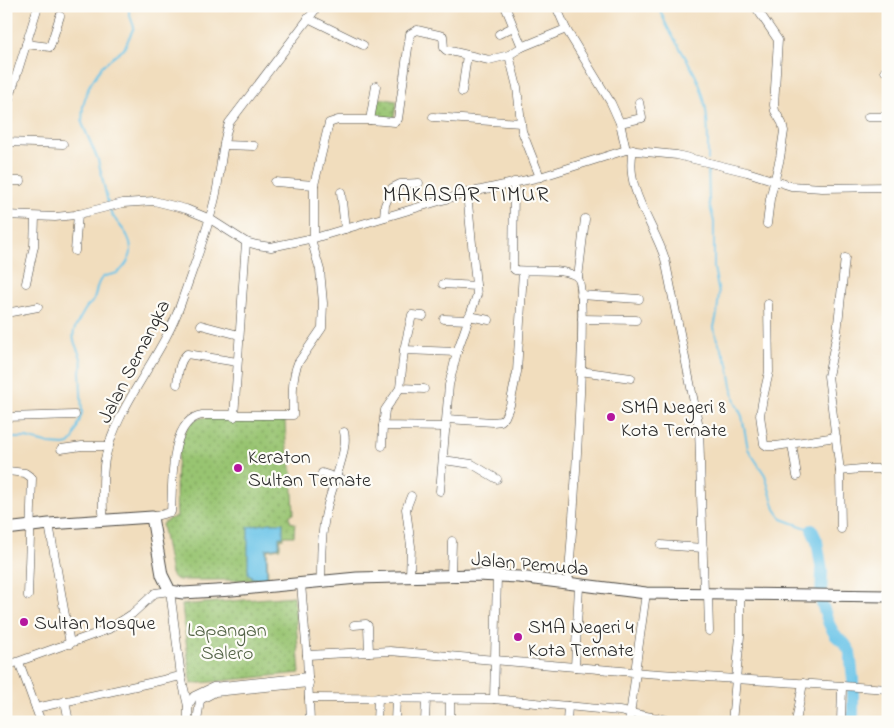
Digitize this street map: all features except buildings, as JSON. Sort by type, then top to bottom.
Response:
[{"type":"highway","points":[[6,529],[152,517],[162,575],[170,591]]},
{"type":"highway","name":"Jalan Pemuda","points":[[170,591],[191,592],[410,577],[497,576],[646,592],[888,596]]},
{"type":"street","points":[[6,109],[38,6]]},
{"type":"street","name":"Jalan Semangka","points":[[104,520],[103,481],[109,446],[130,400],[168,336],[181,304],[210,220],[220,176],[228,123],[318,6]]},
{"type":"street","points":[[505,6],[522,47]]},
{"type":"street","points":[[556,6],[566,29],[603,88],[620,122],[630,150],[633,187],[662,248],[665,259],[697,414],[701,446],[703,548],[709,631]]},
{"type":"street","points":[[756,6],[778,40],[774,105],[784,131],[770,198],[768,224]]},
{"type":"street","points":[[26,44],[50,47],[60,16]]},
{"type":"street","points":[[308,18],[363,46]]},
{"type":"street","points":[[499,34],[513,27]]},
{"type":"street","points":[[152,517],[171,512],[172,475],[177,447],[189,420],[195,416],[202,415],[293,415],[293,383],[296,369],[298,363],[321,332],[323,324],[320,270],[313,239],[314,186],[329,123],[338,120],[396,122],[398,119],[410,34],[413,31],[417,30],[444,37],[444,50],[488,60],[509,55],[522,47],[566,29]]},
{"type":"street","points":[[462,92],[466,55]]},
{"type":"street","points":[[509,55],[517,87],[524,136],[540,177]]},
{"type":"street","points":[[370,120],[376,86]]},
{"type":"street","points":[[620,122],[642,118],[639,102]]},
{"type":"street","points":[[434,117],[521,123]]},
{"type":"street","points":[[868,117],[888,117]]},
{"type":"street","points":[[6,142],[62,144]]},
{"type":"street","points":[[224,144],[254,146]]},
{"type":"street","points":[[6,216],[56,217],[78,214],[123,203],[154,201],[186,209],[256,246],[271,247],[313,239],[466,193],[540,177],[630,150],[677,155],[747,172],[791,186],[888,187]]},
{"type":"street","points":[[6,181],[21,181]]},
{"type":"street","points":[[275,182],[314,186]]},
{"type":"street","points":[[514,182],[512,265],[515,270],[566,272],[578,278]]},
{"type":"street","points":[[384,217],[385,205],[392,188],[400,184],[419,183]]},
{"type":"street","points":[[341,192],[345,229]]},
{"type":"street","points":[[440,491],[449,385],[456,352],[477,295],[466,193]]},
{"type":"street","points":[[75,251],[78,214]]},
{"type":"street","points":[[26,283],[33,254],[35,217]]},
{"type":"street","points":[[575,667],[574,585],[582,319],[578,278],[585,219]]},
{"type":"street","points":[[234,416],[246,242]]},
{"type":"street","points":[[842,528],[840,471],[828,376],[837,333],[845,258]]},
{"type":"street","points":[[383,426],[493,422],[500,421],[505,417],[510,405],[517,372],[522,271]]},
{"type":"street","points":[[443,284],[476,286]]},
{"type":"street","points":[[581,295],[639,299]]},
{"type":"street","points":[[768,304],[769,372],[761,408],[764,444],[767,446],[792,444],[836,438]]},
{"type":"street","points":[[6,313],[38,307]]},
{"type":"street","points":[[382,446],[385,410],[400,388],[404,350],[412,316],[423,316]]},
{"type":"street","points":[[444,319],[468,318],[489,320]]},
{"type":"street","points":[[582,319],[636,320]]},
{"type":"street","points":[[201,325],[239,335]]},
{"type":"street","points":[[404,350],[456,352]]},
{"type":"street","points":[[177,384],[179,370],[185,354],[237,362]]},
{"type":"street","points":[[580,371],[631,378]]},
{"type":"street","points":[[400,388],[424,389]]},
{"type":"street","points":[[6,417],[75,415]]},
{"type":"street","points":[[321,582],[321,547],[324,525],[335,477],[346,444],[344,432]]},
{"type":"street","points":[[792,444],[796,476]]},
{"type":"street","points":[[61,449],[82,446],[109,446]]},
{"type":"street","points":[[443,460],[472,464],[497,479]]},
{"type":"street","points":[[840,471],[888,469]]},
{"type":"street","points":[[8,471],[25,473],[32,478],[28,596]]},
{"type":"street","points":[[322,473],[344,480]]},
{"type":"street","points":[[410,577],[410,539],[406,509],[411,496]]},
{"type":"street","points":[[49,524],[70,644]]},
{"type":"street","points":[[451,576],[452,541]]},
{"type":"street","points":[[661,545],[703,548]]},
{"type":"street","points":[[6,666],[109,629],[132,614],[155,593],[162,575]]},
{"type":"street","points":[[494,700],[497,576]]},
{"type":"street","points":[[301,584],[310,722]]},
{"type":"street","points":[[155,593],[170,591],[180,676],[188,706],[188,722]]},
{"type":"street","points":[[629,722],[646,592]]},
{"type":"street","points":[[732,722],[740,636],[740,594]]},
{"type":"street","points":[[354,625],[366,624],[368,626],[369,652]]},
{"type":"street","points":[[307,655],[386,652],[888,690]]},
{"type":"street","points":[[19,662],[39,721]]},
{"type":"street","points":[[36,708],[180,676]]},
{"type":"street","points":[[188,706],[197,698],[215,692],[308,680]]},
{"type":"street","points":[[796,722],[803,683]]},
{"type":"street","points":[[840,722],[844,687]]},
{"type":"street","points":[[186,693],[197,698]]},
{"type":"street","points":[[197,698],[197,722]]},
{"type":"street","points":[[309,698],[450,698],[494,700],[630,712],[673,721]]},
{"type":"street","points":[[377,722],[378,698]]},
{"type":"street","points":[[395,722],[396,698]]},
{"type":"street","points":[[425,722],[426,698]]},
{"type":"street","points":[[450,698],[450,722]]},
{"type":"street","points":[[65,701],[69,722]]},
{"type":"street","points":[[567,722],[568,706]]},
{"type":"green space","points":[[379,98],[397,101],[393,122],[375,119]]},
{"type":"green space","points":[[210,417],[285,419],[286,442],[292,472],[294,514],[290,515],[290,522],[295,523],[294,536],[285,536],[280,539],[280,548],[267,550],[268,580],[179,580],[171,574],[162,524],[169,519],[177,517],[176,494],[179,453],[186,430],[194,420]]},
{"type":"green space","name":"Lapangan Salero","points":[[294,596],[300,673],[191,684],[182,605]]},
{"type":"water","points":[[283,523],[283,537],[279,537],[279,547],[266,549],[267,578],[252,578],[248,574],[248,527]]},
{"type":"waterway","points":[[108,203],[98,160],[82,123],[83,105],[89,86],[102,66],[124,49],[134,27],[129,13],[129,6]]},
{"type":"waterway","points":[[659,6],[667,26],[702,90],[707,120],[708,160]]},
{"type":"waterway","points":[[708,165],[709,202],[714,222],[714,268],[719,293],[714,327],[716,337],[728,364],[735,402],[742,416],[748,449],[765,475],[775,509],[782,519],[812,530]]},
{"type":"waterway","points":[[6,438],[26,438],[50,444],[64,445],[69,444],[73,440],[82,413],[80,371],[82,366],[74,341],[74,331],[93,300],[100,280],[119,271],[126,264],[131,254],[129,239],[111,214],[109,208]]},
{"type":"waterway","points":[[812,530],[817,541],[822,571],[821,601],[835,635],[845,644],[850,652],[853,680],[853,722]]},
{"type":"place","name":"SMA Negeri 8 Kota Ternate","points":[[611,417]]},
{"type":"place","name":"Keraton Sultan Ternate","points":[[238,468]]},
{"type":"place","name":"Sultan Mosque","points":[[24,622]]},
{"type":"place","name":"SMA Negeri 4 Kota Ternate","points":[[518,637]]},
{"type":"district","name":"MAKASAR TIMUR","points":[[466,193]]}]
